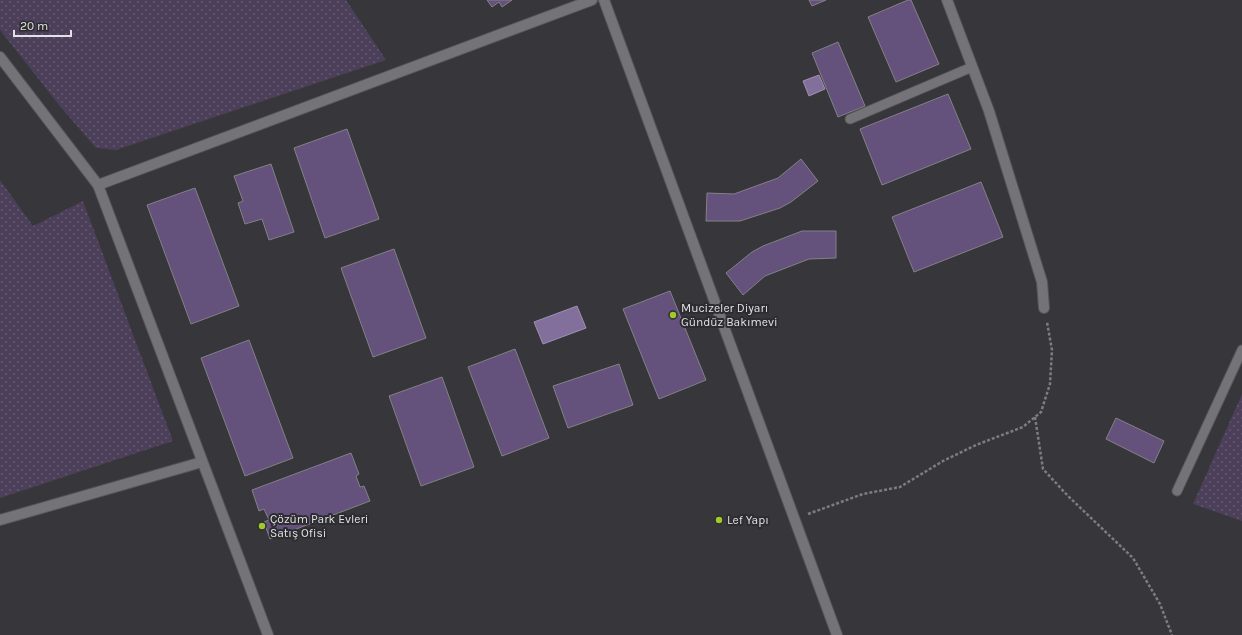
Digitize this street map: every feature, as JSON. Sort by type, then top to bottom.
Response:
[{"type":"street","points":[[98,185],[592,0]]},
{"type":"street","points":[[604,0],[836,635]]},
{"type":"street","points":[[947,0],[989,111],[1042,282],[1044,308]]},
{"type":"street","points":[[0,57],[98,185],[268,635]]},
{"type":"street","points":[[0,520],[202,462]]},
{"type":"lane","points":[[850,119],[972,68]]},
{"type":"lane","points":[[1177,491],[1242,350]]},
{"type":"path","points":[[794,519],[863,494],[900,487],[943,460],[1023,427],[1035,417],[1040,412],[1050,384],[1052,350],[1044,308]]},
{"type":"path","points":[[1035,417],[1043,469],[1068,496],[1133,558],[1160,604],[1172,635]]},
{"type":"shaded area","points":[[0,0],[346,0],[386,60],[116,150],[96,148],[59,105],[0,30]]},
{"type":"shaded area","points":[[819,75],[825,89],[809,96],[803,81]]},
{"type":"shaded area","points":[[0,180],[33,226],[83,201],[173,441],[0,498]]},
{"type":"shaded area","points":[[577,306],[586,328],[543,344],[534,322]]},
{"type":"shaded area","points":[[1242,394],[1242,521],[1193,504]]},
{"type":"building","points":[[487,0],[512,0],[502,7],[499,2],[492,7]]},
{"type":"building","points":[[809,0],[826,0],[812,6]]},
{"type":"building","points":[[911,0],[939,64],[896,82],[868,17]]},
{"type":"building","points":[[838,42],[865,106],[838,117],[812,53]]},
{"type":"building","points":[[948,94],[971,149],[882,185],[860,129]]},
{"type":"building","points":[[347,129],[379,219],[325,238],[294,148]]},
{"type":"building","points":[[801,159],[818,181],[791,202],[780,208],[740,221],[706,221],[707,193],[734,194],[778,178]]},
{"type":"building","points":[[271,164],[294,232],[269,240],[262,219],[245,224],[238,203],[243,201],[234,176]]},
{"type":"building","points":[[981,182],[1003,237],[914,272],[892,217]]},
{"type":"building","points":[[195,188],[239,306],[191,324],[147,205]]},
{"type":"building","points":[[802,231],[836,231],[836,258],[809,259],[765,276],[743,295],[726,273],[752,252],[763,246]]},
{"type":"building","points":[[394,249],[426,338],[373,357],[341,268]]},
{"type":"building","points":[[670,291],[706,380],[659,399],[623,309]]},
{"type":"building","points":[[249,340],[293,458],[245,476],[201,358]]},
{"type":"building","points":[[515,349],[549,438],[502,456],[468,367]]},
{"type":"building","points":[[619,364],[633,405],[568,428],[553,386]]},
{"type":"building","points":[[442,377],[474,467],[421,486],[389,396]]},
{"type":"building","points":[[1116,418],[1164,441],[1154,463],[1106,439]]},
{"type":"building","points":[[351,453],[359,474],[356,476],[360,487],[364,486],[370,501],[270,539],[264,522],[269,520],[264,509],[259,511],[252,490]]},
{"type":"place","name":"Mucizeler Diyarı Gündüz Bakımevi","points":[[673,315]]},
{"type":"place","name":"Lef Yapı","points":[[719,520]]},
{"type":"place","name":"Çözüm Park Evleri Satış Ofisi","points":[[262,526]]}]
